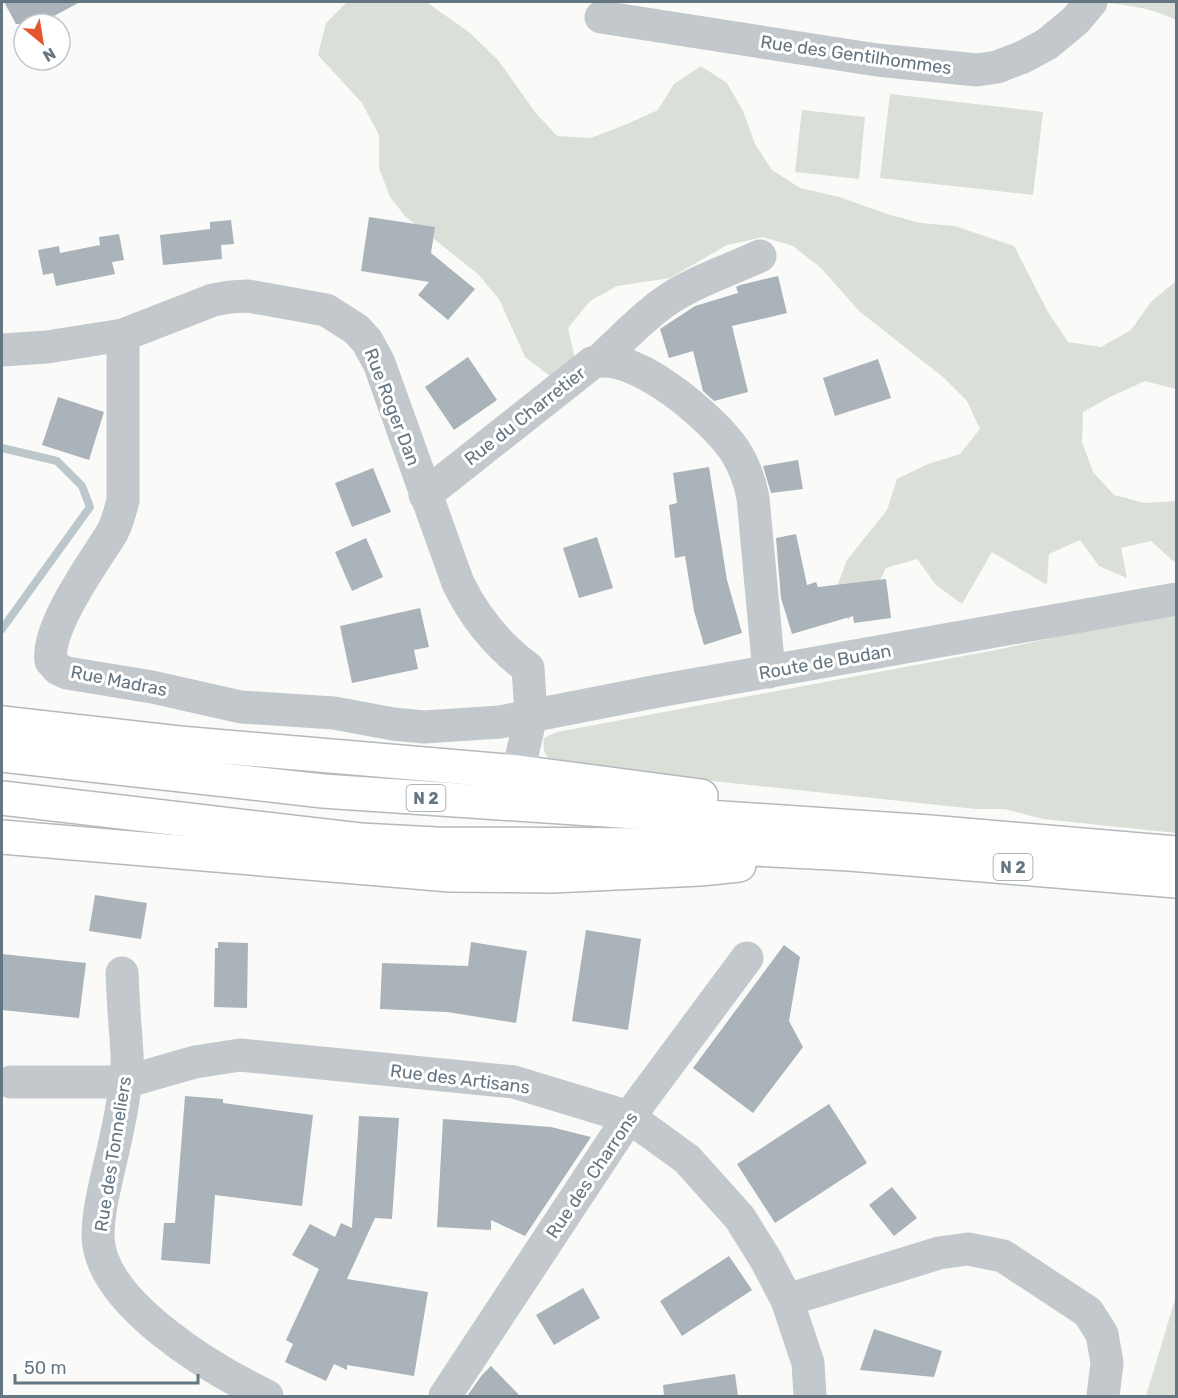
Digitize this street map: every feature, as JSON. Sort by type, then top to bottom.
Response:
[{"type":"highway","points":[[2,723],[179,743],[518,772],[805,810],[851,840]]},
{"type":"highway","name":"N 2","points":[[2,755],[323,791],[851,840],[1176,881]]},
{"type":"highway","name":"N 2","points":[[2,798],[360,840],[436,844],[674,845],[851,840],[1025,839],[1176,853]]},
{"type":"highway","points":[[2,837],[461,875],[552,876],[700,869],[851,840]]},
{"type":"street","name":"Rue des Gentilhommes","points":[[601,16],[672,15],[877,60],[977,70],[997,67],[1047,44],[1076,20],[1091,2]]},
{"type":"street","points":[[601,359],[664,302],[760,256]]},
{"type":"street","name":"Rue Roger Dan","points":[[2,350],[47,347],[123,335],[213,300],[230,297],[248,296],[326,310],[356,329],[379,363],[425,495],[467,602],[487,630],[512,656],[528,668],[531,716]]},
{"type":"street","name":"Rue Madras","points":[[123,335],[123,501],[117,524],[77,587],[51,644],[51,662],[58,669],[67,673],[152,687],[241,707],[334,713],[424,727],[475,725],[531,716]]},
{"type":"street","name":"Rue du Charretier","points":[[425,495],[579,371],[601,359],[635,368],[667,388],[709,421],[735,452],[751,485],[769,672]]},
{"type":"street","name":"Route de Budan","points":[[531,716],[1176,599]]},
{"type":"street","points":[[518,772],[531,716]]},
{"type":"street","name":"Rue des Charrons","points":[[445,1396],[629,1117],[747,958]]},
{"type":"street","name":"Rue des Tonneliers","points":[[122,974],[128,1062],[101,1204],[98,1237],[103,1263],[122,1292],[180,1346],[232,1380],[267,1396]]},
{"type":"street","name":"Rue des Artisans","points":[[11,1082],[125,1082],[195,1062],[240,1055],[514,1082],[629,1117],[687,1159],[740,1218],[787,1300],[808,1362],[810,1396]]},
{"type":"street","points":[[787,1300],[939,1253],[968,1249],[1003,1256],[1088,1312],[1102,1334],[1107,1363],[1103,1396]]},
{"type":"shaded area","points":[[347,2],[426,2],[469,32],[498,60],[535,112],[557,136],[591,138],[658,110],[674,84],[701,66],[727,83],[743,111],[755,144],[772,170],[800,188],[839,197],[921,223],[955,226],[1014,246],[1048,312],[1068,342],[1101,347],[1131,330],[1151,302],[1176,281],[1176,389],[1145,381],[1083,412],[1082,442],[1093,472],[1114,495],[1145,503],[1176,501],[1176,561],[1174,562],[1151,541],[1121,548],[1127,578],[1099,566],[1080,540],[1049,554],[1047,585],[992,552],[962,604],[936,585],[917,559],[886,568],[873,595],[848,620],[836,589],[847,560],[887,510],[897,479],[928,464],[960,454],[980,429],[967,401],[943,377],[859,311],[821,268],[793,246],[763,237],[727,245],[670,278],[617,286],[590,301],[568,328],[575,359],[550,376],[525,357],[499,299],[478,274],[405,216],[390,197],[379,168],[379,135],[362,103],[318,55],[326,23]]},
{"type":"shaded area","points":[[1093,2],[1176,2],[1176,20],[1136,7]]},
{"type":"shaded area","points":[[890,94],[1043,112],[1033,195],[880,178]]},
{"type":"shaded area","points":[[802,110],[865,117],[859,179],[795,172]]},
{"type":"shaded area","points":[[1176,611],[1176,833],[1043,819],[1005,809],[976,809],[560,765],[548,758],[544,752],[544,738],[557,732],[996,650]]},
{"type":"shaded area","points":[[1176,1296],[1176,1396],[1146,1396]]},
{"type":"building","points":[[4,2],[80,2],[61,12],[12,12],[12,17]]},
{"type":"building","points":[[369,217],[435,227],[431,253],[475,289],[448,320],[418,295],[429,282],[361,271]]},
{"type":"building","points":[[231,220],[234,244],[221,245],[222,259],[163,265],[160,235],[210,229],[210,222]]},
{"type":"building","points":[[119,234],[124,260],[112,262],[115,274],[56,286],[53,273],[43,275],[38,250],[59,246],[60,253],[100,245],[99,237]]},
{"type":"building","points":[[778,276],[787,313],[732,326],[748,392],[714,401],[703,391],[693,351],[669,358],[660,329],[695,306],[738,293],[736,287],[740,285]]},
{"type":"building","points":[[468,357],[497,400],[454,430],[425,387]]},
{"type":"building","points":[[878,359],[891,398],[835,416],[823,378]]},
{"type":"building","points":[[58,397],[104,412],[89,460],[42,445]]},
{"type":"building","points":[[798,460],[803,489],[771,493],[763,466]]},
{"type":"building","points":[[709,467],[727,580],[742,633],[704,645],[694,611],[685,556],[675,558],[669,505],[677,503],[673,473]]},
{"type":"building","points":[[373,468],[391,512],[352,527],[335,483]]},
{"type":"building","points":[[796,534],[807,585],[816,582],[818,587],[886,579],[891,618],[854,623],[853,616],[792,634],[781,598],[776,538]]},
{"type":"building","points":[[597,537],[613,588],[579,598],[563,548]]},
{"type":"building","points":[[366,538],[383,577],[352,591],[335,552]]},
{"type":"building","points":[[420,608],[429,647],[414,650],[418,669],[352,683],[340,626]]},
{"type":"building","points":[[95,895],[147,903],[141,939],[89,931]]},
{"type":"building","points":[[586,930],[641,939],[628,1030],[572,1021]]},
{"type":"building","points":[[218,942],[248,943],[247,1008],[214,1007],[215,948],[218,948]]},
{"type":"building","points":[[471,942],[527,951],[516,1023],[447,1012],[380,1009],[382,963],[468,966]]},
{"type":"building","points":[[784,945],[800,957],[789,1021],[803,1047],[753,1113],[693,1068]]},
{"type":"building","points":[[2,954],[86,963],[79,1018],[2,1010]]},
{"type":"building","points":[[185,1096],[223,1099],[223,1103],[313,1115],[302,1206],[215,1195],[210,1264],[161,1260],[164,1223],[175,1223]]},
{"type":"building","points":[[829,1104],[867,1163],[775,1223],[737,1164]]},
{"type":"building","points":[[359,1116],[399,1118],[392,1219],[375,1218],[347,1279],[428,1292],[414,1376],[347,1365],[347,1370],[334,1364],[326,1381],[285,1362],[293,1344],[286,1340],[319,1269],[292,1255],[310,1224],[335,1237],[341,1223],[352,1228]]},
{"type":"building","points":[[443,1119],[551,1127],[591,1137],[525,1236],[491,1220],[491,1230],[437,1227]]},
{"type":"building","points":[[892,1187],[917,1218],[894,1236],[869,1205]]},
{"type":"building","points":[[729,1256],[752,1290],[682,1336],[660,1301]]},
{"type":"building","points":[[583,1288],[600,1318],[554,1345],[536,1315]]},
{"type":"building","points":[[874,1329],[942,1351],[934,1377],[860,1370]]},
{"type":"building","points":[[491,1366],[520,1396],[467,1396]]},
{"type":"building","points":[[735,1374],[738,1396],[664,1396],[663,1385]]},
{"type":"waterway","points":[[2,448],[57,461],[82,486],[90,507],[2,629]]}]
